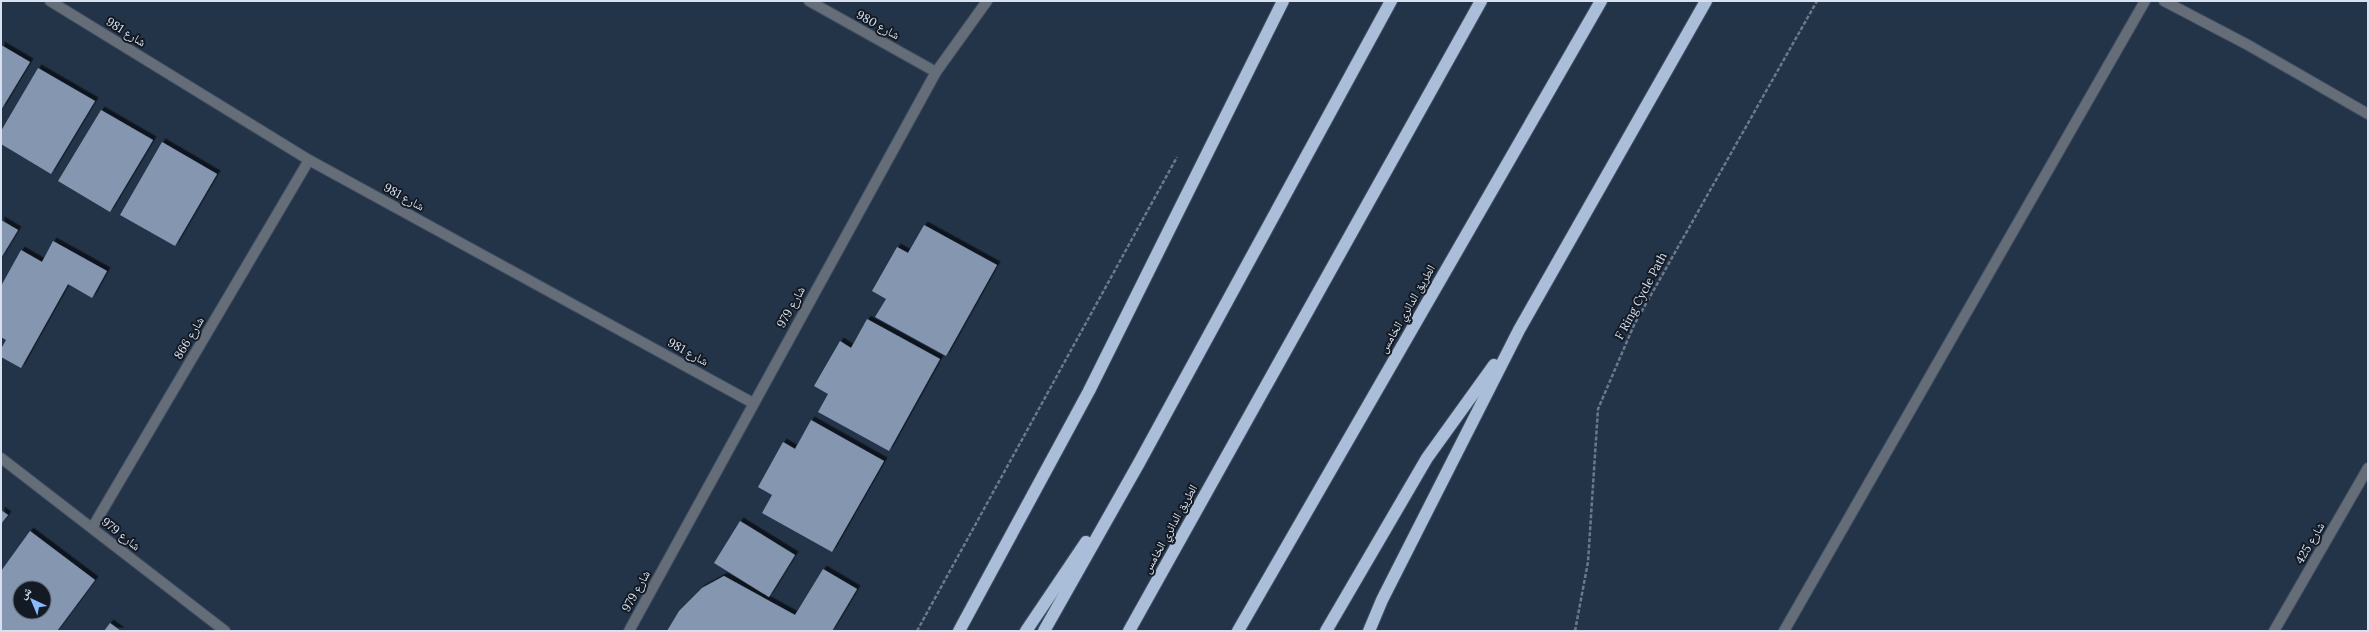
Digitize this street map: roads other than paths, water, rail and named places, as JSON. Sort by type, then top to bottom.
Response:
[{"type":"highway","points":[[959,631],[1089,391],[1283,1]]},
{"type":"highway","points":[[1044,631],[1140,463],[1391,1]]},
{"type":"highway","name":"الطريق الدائري الخامس","points":[[1129,631],[1481,1]]},
{"type":"highway","name":"الطريق الدائري الخامس","points":[[1238,631],[1601,1]]},
{"type":"highway","points":[[1369,631],[1382,600],[1519,330],[1706,1]]},
{"type":"highway","points":[[1326,631],[1427,458],[1519,330]]},
{"type":"highway","points":[[1026,631],[1140,463]]},
{"type":"street","name":"شارع 981","points":[[50,1],[309,160],[753,403]]},
{"type":"street","name":"شارع 980","points":[[809,1],[936,72]]},
{"type":"street","name":"شارع 979","points":[[628,631],[936,72],[987,1]]},
{"type":"street","points":[[1784,631],[2145,1]]},
{"type":"street","points":[[2164,1],[2248,44],[2368,114]]},
{"type":"street","name":"شارع 866","points":[[92,528],[309,160]]},
{"type":"street","name":"شارع 979","points":[[1,458],[226,631]]},
{"type":"street","name":"شارع 425","points":[[2274,631],[2368,468]]}]
